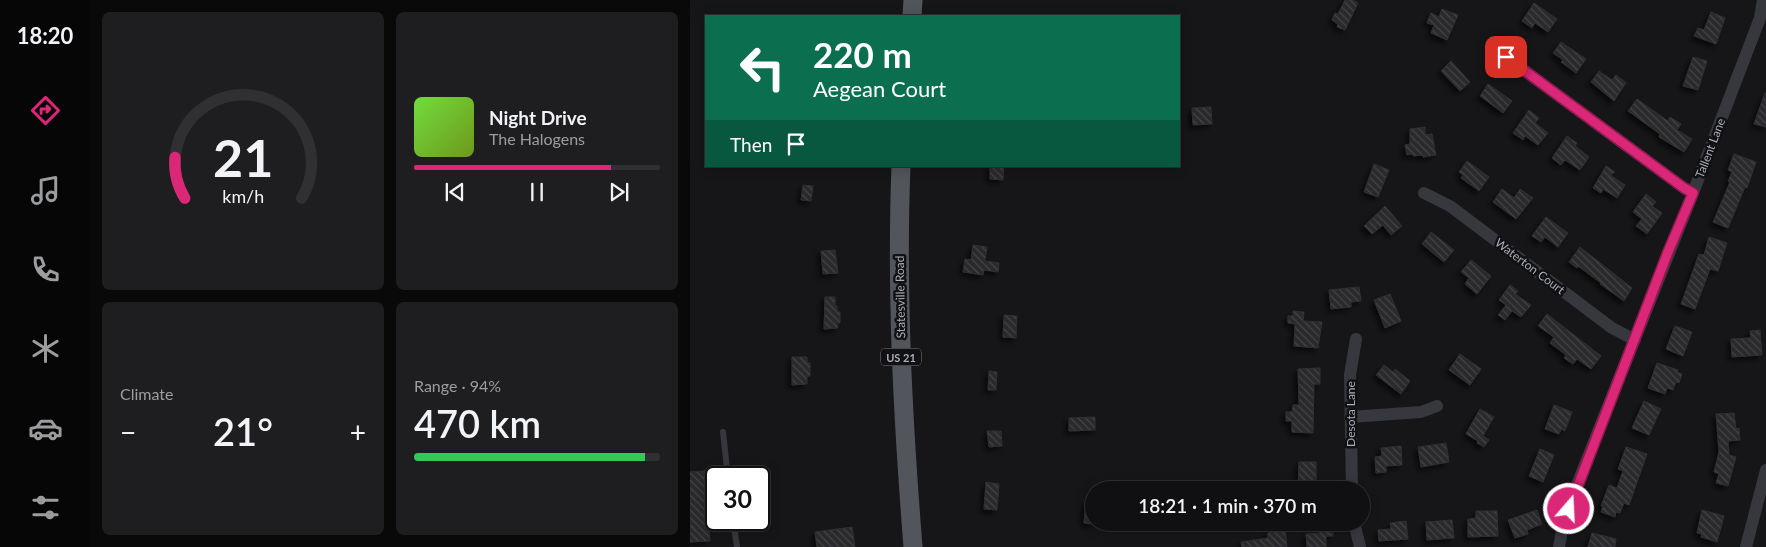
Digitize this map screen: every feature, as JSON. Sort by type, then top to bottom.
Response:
[{"type":"main road","points":[[912,15],[913,0]]},
{"type":"main road","name":"Statesville Road","points":[[901,167],[899,304],[904,436],[914,547]]},
{"type":"street","name":"Tallent Lane","points":[[1559,547],[1563,525],[1574,492],[1693,193],[1760,18],[1763,0]]},
{"type":"street","points":[[1494,43],[1506,57],[1693,193]]},
{"type":"street","name":"Waterton Court","points":[[1424,193],[1450,206],[1612,328],[1635,340]]},
{"type":"street","name":"Desota Lane","points":[[1352,481],[1350,375],[1356,339]]},
{"type":"street","points":[[1350,417],[1422,412],[1437,406]]},
{"type":"street","points":[[1746,547],[1766,470]]},
{"type":"street","points":[[1356,531],[1360,547]]},
{"type":"lane","points":[[723,432],[727,466]]},
{"type":"lane","points":[[735,531],[737,547]]},
{"type":"building","points":[[1345,0],[1352,0],[1358,3],[1345,30],[1337,27],[1338,24],[1332,20],[1335,13],[1338,14]]},
{"type":"building","points":[[1534,3],[1557,19],[1548,32],[1535,23],[1532,28],[1522,21]]},
{"type":"building","points":[[1442,9],[1458,15],[1447,40],[1431,33],[1434,25],[1427,23],[1431,13],[1439,17]]},
{"type":"building","points":[[1711,12],[1725,18],[1716,44],[1694,36],[1698,28],[1704,30]]},
{"type":"building","points":[[1561,42],[1586,59],[1576,73],[1561,62],[1563,60],[1553,53]]},
{"type":"building","points":[[1693,57],[1707,61],[1698,90],[1683,86]]},
{"type":"building","points":[[1451,61],[1470,82],[1460,91],[1441,71]]},
{"type":"building","points":[[1599,71],[1612,80],[1616,75],[1626,83],[1614,101],[1591,82]]},
{"type":"building","points":[[1488,84],[1512,101],[1503,113],[1480,96]]},
{"type":"building","points":[[1766,93],[1766,127],[1754,124]]},
{"type":"building","points":[[1637,99],[1668,121],[1670,117],[1681,124],[1677,130],[1692,139],[1684,152],[1659,137],[1660,134],[1628,111]]},
{"type":"building","points":[[1211,107],[1212,124],[1193,125],[1192,108]]},
{"type":"building","points":[[1529,110],[1539,118],[1535,123],[1548,133],[1538,145],[1525,136],[1523,140],[1513,133]]},
{"type":"building","points":[[1425,127],[1425,135],[1432,134],[1436,155],[1423,157],[1423,155],[1407,155],[1405,145],[1410,144],[1410,129]]},
{"type":"building","points":[[1567,136],[1577,143],[1575,146],[1589,157],[1580,170],[1565,160],[1561,165],[1552,158]]},
{"type":"building","points":[[1734,154],[1756,162],[1747,188],[1745,187],[1728,228],[1713,222],[1730,182],[1728,181],[1732,172],[1728,170]]},
{"type":"building","points":[[1467,161],[1489,177],[1479,191],[1461,178],[1463,175],[1459,172]]},
{"type":"building","points":[[1374,164],[1389,170],[1378,197],[1364,192]]},
{"type":"building","points":[[1606,166],[1615,172],[1610,175],[1625,185],[1617,198],[1603,189],[1601,193],[1593,188]]},
{"type":"building","points":[[990,167],[1004,167],[1003,180],[990,179]]},
{"type":"building","points":[[803,185],[813,186],[811,201],[801,200]]},
{"type":"building","points":[[1502,189],[1514,198],[1520,189],[1533,198],[1516,219],[1493,202]]},
{"type":"building","points":[[1646,194],[1656,202],[1652,206],[1662,213],[1647,234],[1636,226],[1642,219],[1633,212]]},
{"type":"building","points":[[1385,206],[1402,226],[1391,235],[1383,225],[1372,234],[1364,226]]},
{"type":"building","points":[[1546,217],[1568,233],[1558,247],[1545,237],[1541,242],[1532,236]]},
{"type":"building","points":[[1431,232],[1454,250],[1444,262],[1422,244]]},
{"type":"building","points":[[1709,237],[1727,243],[1718,271],[1710,269],[1695,309],[1681,304],[1699,254],[1704,255]]},
{"type":"building","points":[[973,245],[987,247],[985,261],[999,263],[998,272],[984,270],[983,275],[963,272],[965,259],[971,260]]},
{"type":"building","points":[[1580,247],[1632,288],[1624,301],[1578,266],[1577,268],[1569,262]]},
{"type":"building","points":[[835,250],[838,273],[823,274],[821,251]]},
{"type":"building","points":[[1471,260],[1491,276],[1477,294],[1465,284],[1469,278],[1461,272]]},
{"type":"building","points":[[1510,285],[1518,291],[1515,294],[1531,305],[1521,317],[1512,311],[1505,320],[1498,315],[1506,305],[1499,300]]},
{"type":"building","points":[[1359,287],[1361,301],[1351,302],[1351,307],[1331,309],[1329,290]]},
{"type":"building","points":[[1390,294],[1401,321],[1385,328],[1374,300]]},
{"type":"building","points":[[825,297],[835,297],[837,312],[840,312],[840,323],[837,323],[838,328],[824,329]]},
{"type":"building","points":[[1293,311],[1304,312],[1303,321],[1322,322],[1318,348],[1294,346],[1295,324],[1288,323],[1288,316],[1293,316]]},
{"type":"building","points":[[1547,314],[1601,356],[1591,369],[1577,359],[1573,364],[1564,358],[1566,355],[1550,343],[1554,337],[1538,326]]},
{"type":"building","points":[[1004,315],[1017,316],[1016,338],[1003,337]]},
{"type":"building","points":[[1675,326],[1692,332],[1683,356],[1666,349]]},
{"type":"building","points":[[1760,330],[1762,355],[1732,357],[1731,339],[1751,338],[1750,331]]},
{"type":"building","points":[[1460,354],[1481,369],[1470,385],[1449,370]]},
{"type":"building","points":[[792,357],[807,357],[807,363],[810,363],[810,376],[807,376],[807,384],[792,385]]},
{"type":"building","points":[[1657,363],[1678,370],[1677,372],[1682,374],[1679,383],[1676,382],[1673,390],[1667,388],[1665,394],[1648,388]]},
{"type":"building","points":[[1384,365],[1393,372],[1395,369],[1410,381],[1401,394],[1376,375]]},
{"type":"building","points":[[1320,368],[1320,384],[1314,384],[1313,433],[1292,432],[1292,421],[1286,421],[1286,412],[1292,412],[1293,405],[1299,405],[1298,369]]},
{"type":"building","points":[[989,371],[997,372],[996,390],[988,390]]},
{"type":"building","points":[[1644,401],[1661,409],[1649,435],[1632,428]]},
{"type":"building","points":[[1554,405],[1572,412],[1565,431],[1561,429],[1559,434],[1545,429]]},
{"type":"building","points":[[1480,409],[1494,417],[1483,436],[1489,440],[1484,447],[1466,434]]},
{"type":"building","points":[[1734,413],[1736,429],[1739,428],[1740,440],[1728,441],[1729,455],[1736,457],[1728,486],[1716,483],[1719,474],[1714,472],[1719,452],[1716,414]]},
{"type":"building","points":[[1095,417],[1095,430],[1069,431],[1069,418]]},
{"type":"building","points":[[987,431],[1001,431],[1002,446],[989,447]]},
{"type":"building","points":[[1446,443],[1449,462],[1421,467],[1418,447]]},
{"type":"building","points":[[1401,446],[1402,465],[1386,466],[1386,472],[1376,473],[1375,457],[1382,456],[1381,448]]},
{"type":"building","points":[[1626,447],[1647,454],[1629,505],[1624,503],[1620,513],[1616,512],[1615,517],[1601,512],[1603,506],[1601,506],[1609,485],[1617,488],[1623,471],[1618,469]]},
{"type":"building","points":[[1540,449],[1554,455],[1543,482],[1529,476]]},
{"type":"building","points":[[1299,462],[1316,462],[1316,481],[1298,481]]},
{"type":"building","points":[[705,471],[705,531],[709,531],[710,541],[690,542],[690,472]]},
{"type":"building","points":[[986,482],[999,484],[997,510],[984,509]]},
{"type":"building","points":[[1537,510],[1542,524],[1527,530],[1528,534],[1515,538],[1508,520]]},
{"type":"building","points":[[1702,510],[1724,516],[1717,542],[1701,537],[1702,534],[1697,533]]},
{"type":"building","points":[[1476,511],[1497,511],[1498,536],[1468,537],[1468,519],[1476,518]]},
{"type":"building","points":[[1452,520],[1454,538],[1427,540],[1426,522]]},
{"type":"building","points":[[1406,521],[1408,539],[1379,541],[1378,530],[1391,529],[1390,523]]},
{"type":"building","points":[[852,527],[855,547],[817,547],[815,532]]},
{"type":"building","points":[[1285,531],[1287,547],[1242,547],[1241,542],[1268,538],[1268,533]]},
{"type":"building","points":[[1320,531],[1333,531],[1333,536],[1326,536],[1326,547],[1307,547],[1306,534],[1320,533]]},
{"type":"building","points":[[1592,533],[1616,539],[1615,547],[1588,547]]},
{"type":"route","points":[[1506,57],[1693,193],[1668,252],[1569,509]]}]
